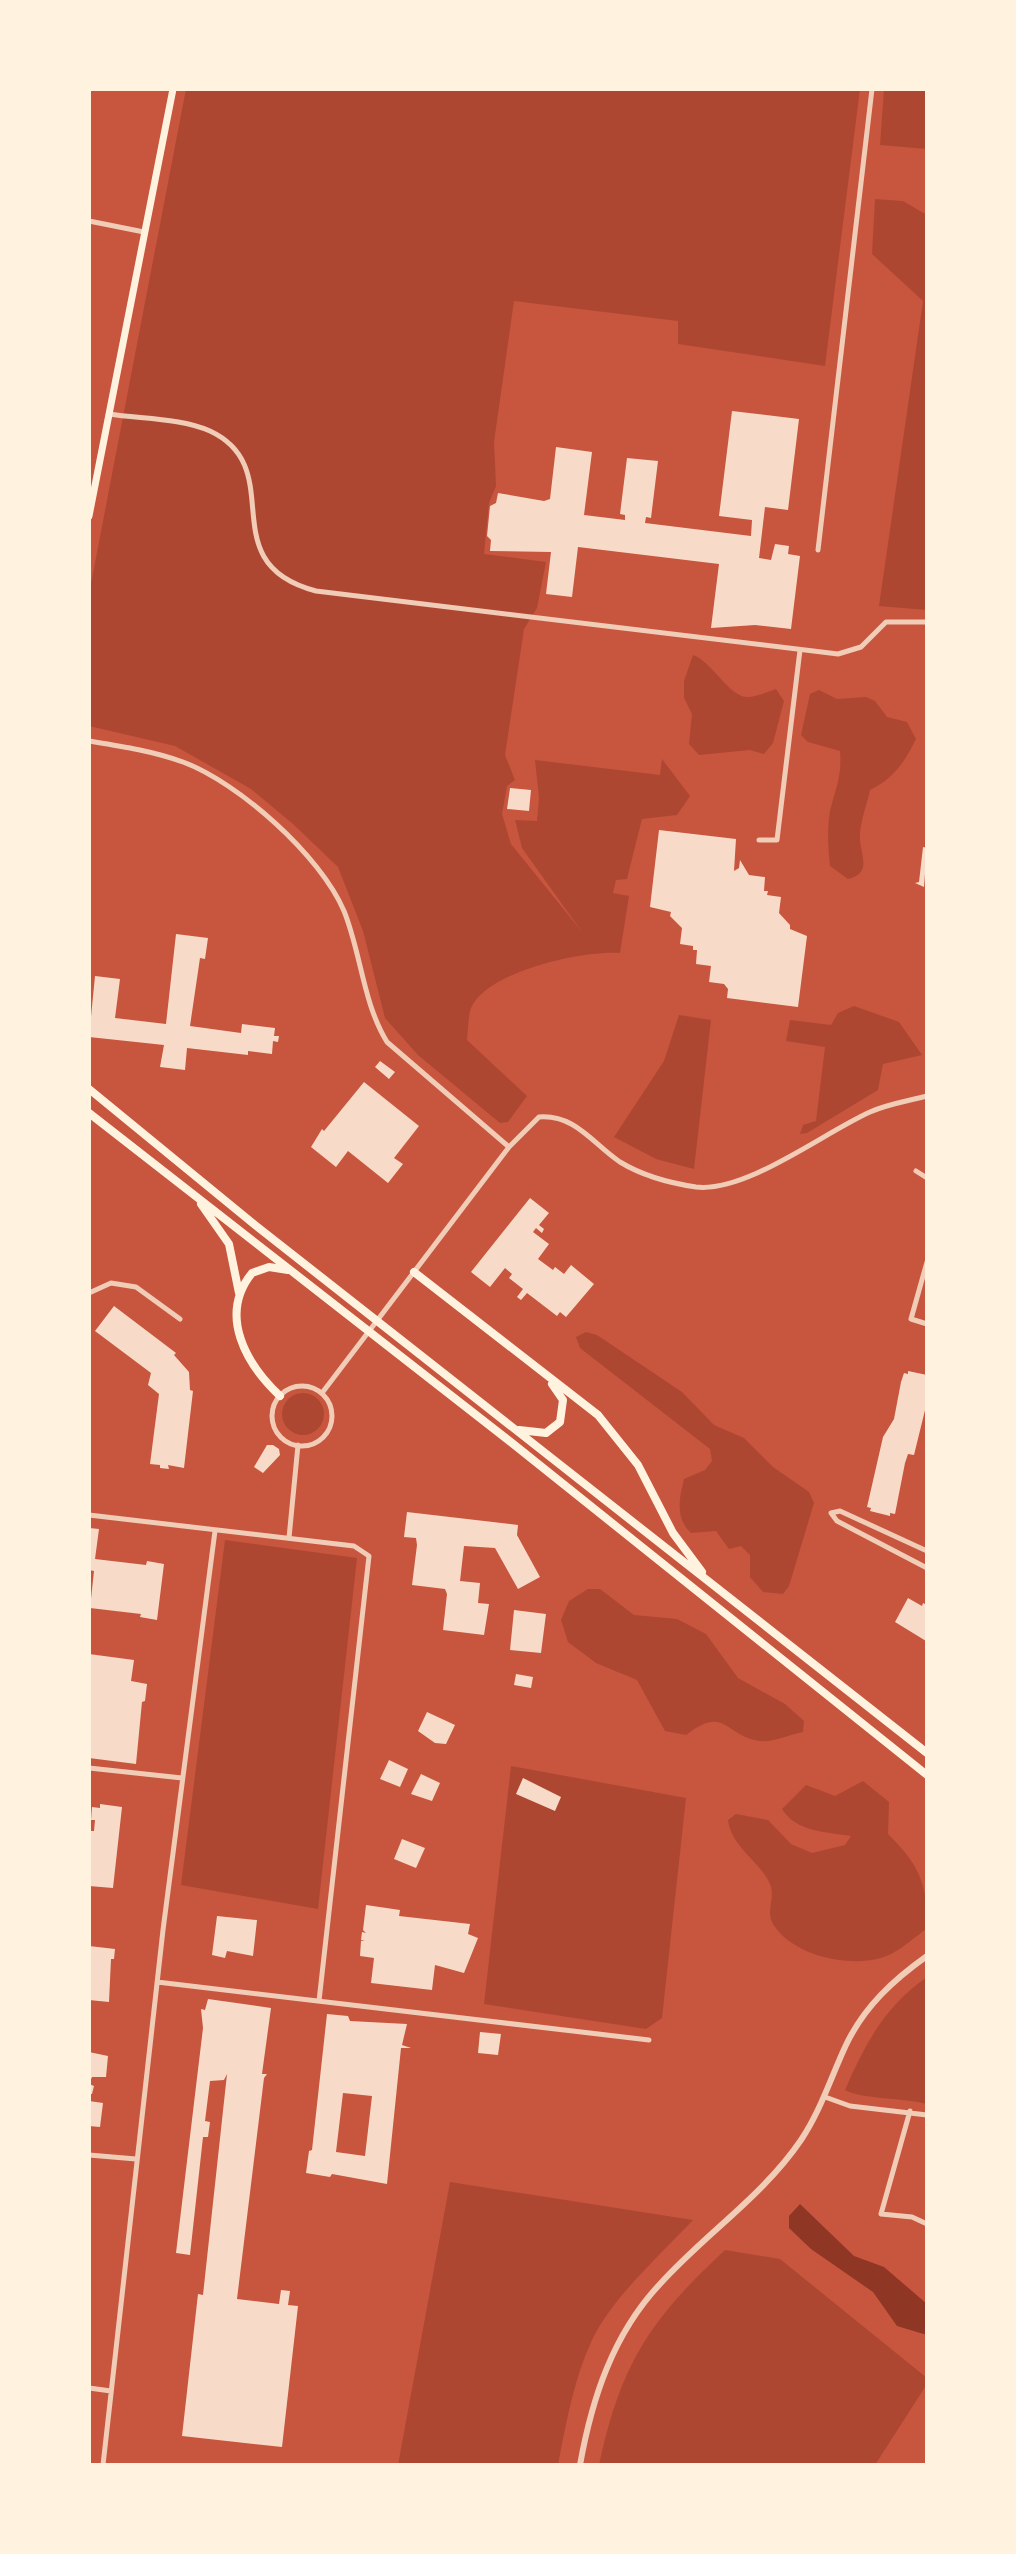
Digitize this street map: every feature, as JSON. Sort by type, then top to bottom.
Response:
[{"type":"main road","points":[[89,516],[173,89]]},
{"type":"main road","points":[[89,1090],[359,1307],[927,1754]]},
{"type":"main road","points":[[89,1113],[350,1316],[927,1774]]},
{"type":"main road","points":[[190,1191],[229,1244],[239,1294],[237,1321],[242,1346],[254,1369],[280,1396]]},
{"type":"main road","points":[[239,1294],[248,1278],[258,1268],[292,1271]]},
{"type":"main road","points":[[414,1272],[545,1376],[581,1400],[614,1433],[638,1465],[678,1541],[713,1585]]},
{"type":"main road","points":[[512,1428],[540,1434],[551,1431],[560,1422],[564,1401],[545,1376]]},
{"type":"street","points":[[818,550],[872,89]]},
{"type":"street","points":[[89,221],[144,232]]},
{"type":"street","points":[[109,414],[191,425],[209,431],[227,442],[243,460],[251,483],[254,536],[263,560],[292,585],[347,596],[660,631],[800,650],[851,653],[870,640],[886,622],[927,622]]},
{"type":"street","points":[[759,840],[777,840],[800,650]]},
{"type":"street","points":[[89,741],[169,757],[205,771],[228,785],[303,849],[333,890],[344,913],[375,1021],[387,1042],[509,1147]]},
{"type":"street","points":[[321,1393],[509,1147],[532,1121],[548,1116],[577,1126],[619,1161],[642,1173],[666,1181],[706,1187],[741,1180],[872,1111],[927,1096]]},
{"type":"street","points":[[916,1171],[927,1178]]},
{"type":"street","points":[[927,1262],[911,1319],[927,1324]]},
{"type":"street","points":[[89,1293],[111,1283],[136,1287],[180,1319]]},
{"type":"street","points":[[297,1386],[312,1388],[321,1393],[332,1413],[329,1429],[318,1441],[298,1445],[284,1440],[275,1429],[272,1412],[280,1396],[297,1386]]},
{"type":"street","points":[[289,1538],[298,1445]]},
{"type":"street","points":[[927,1550],[840,1511],[831,1513],[837,1521],[927,1568]]},
{"type":"street","points":[[89,1515],[354,1546],[369,1556],[319,2001]]},
{"type":"street","points":[[103,2465],[157,1982],[215,1531]]},
{"type":"street","points":[[89,1768],[182,1779]]},
{"type":"street","points":[[580,2465],[600,2382],[641,2306],[661,2282],[775,2173],[801,2140],[825,2097],[847,2043],[864,2014],[891,1983],[927,1956]]},
{"type":"street","points":[[157,1982],[649,2040]]},
{"type":"street","points":[[825,2097],[850,2106],[927,2115]]},
{"type":"street","points":[[910,2111],[881,2214],[912,2217],[927,2224]]},
{"type":"street","points":[[89,2155],[136,2159]]},
{"type":"street","points":[[89,2388],[111,2391]]},
{"type":"shaded area","points":[[186,89],[860,89],[825,366],[678,344],[678,321],[514,301],[494,442],[496,486],[489,503],[484,554],[546,562],[537,608],[524,629],[505,755],[515,780],[507,786],[502,814],[511,844],[582,932],[522,848],[515,820],[537,821],[539,798],[535,760],[660,775],[662,759],[690,796],[677,815],[642,819],[627,879],[616,880],[613,893],[629,896],[620,953],[561,959],[516,974],[496,983],[481,995],[471,1008],[467,1040],[527,1096],[508,1122],[500,1123],[418,1055],[385,1018],[363,931],[338,867],[293,824],[251,789],[175,746],[89,726],[89,594]]},
{"type":"shaded area","points":[[884,89],[927,90],[927,149],[880,145]]},
{"type":"shaded area","points":[[875,199],[903,201],[927,215],[927,610],[879,606],[923,301],[872,254]]},
{"type":"shaded area","points":[[693,655],[742,696],[749,697],[776,689],[784,701],[773,743],[764,754],[750,750],[699,755],[689,744],[692,714],[684,698],[684,681]]},
{"type":"shaded area","points":[[819,690],[837,699],[866,697],[875,701],[887,717],[907,722],[916,739],[897,769],[885,781],[870,790],[860,833],[863,868],[860,873],[848,879],[830,866],[829,852],[829,817],[839,775],[840,751],[808,742],[801,735],[810,694]]},
{"type":"shaded area","points":[[854,1006],[899,1022],[922,1055],[883,1064],[878,1090],[807,1133],[800,1134],[803,1125],[816,1121],[825,1047],[786,1041],[790,1020],[831,1025],[838,1013]]},
{"type":"shaded area","points":[[679,1015],[711,1020],[694,1169],[656,1159],[614,1137],[664,1061]]},
{"type":"shaded area","points":[[586,1332],[597,1335],[682,1392],[714,1425],[744,1438],[773,1467],[809,1492],[814,1503],[789,1586],[783,1594],[763,1592],[750,1577],[750,1555],[741,1546],[729,1549],[716,1531],[691,1533],[686,1527],[680,1515],[684,1479],[705,1470],[712,1461],[710,1449],[580,1348],[576,1337]]},
{"type":"shaded area","points":[[303,1393],[318,1399],[324,1414],[318,1429],[303,1435],[288,1429],[282,1414],[288,1399]]},
{"type":"shaded area","points":[[225,1540],[357,1558],[318,1909],[181,1885]]},
{"type":"shaded area","points":[[588,1589],[600,1589],[634,1615],[677,1619],[706,1634],[738,1678],[785,1704],[804,1721],[803,1732],[776,1740],[760,1741],[739,1734],[718,1722],[699,1726],[686,1735],[665,1731],[637,1680],[596,1663],[568,1642],[561,1620],[569,1601]]},
{"type":"shaded area","points":[[511,1766],[686,1798],[662,2018],[646,2029],[484,2004]]},
{"type":"shaded area","points":[[863,1781],[889,1802],[888,1834],[914,1864],[919,1874],[925,1896],[927,1924],[926,1929],[891,1954],[877,1959],[844,1961],[810,1952],[782,1935],[771,1919],[772,1893],[769,1882],[734,1838],[728,1820],[736,1814],[768,1820],[791,1844],[812,1853],[845,1845],[851,1836],[803,1827],[788,1817],[782,1809],[806,1785],[835,1796]]},
{"type":"shaded area","points":[[927,1977],[927,2104],[861,2095],[845,2090],[860,2057],[888,2013]]},
{"type":"shaded area","points":[[450,2182],[693,2220],[611,2309],[592,2340],[575,2386],[558,2465],[398,2465]]},
{"type":"shaded area","points":[[800,2204],[854,2256],[884,2267],[927,2304],[927,2335],[897,2326],[873,2292],[811,2249],[789,2228],[789,2216]]},
{"type":"shaded area","points":[[725,2250],[780,2259],[927,2378],[927,2384],[875,2465],[599,2465],[617,2398],[642,2346],[677,2299]]},
{"type":"building","points":[[732,411],[799,419],[788,510],[765,507],[759,558],[771,560],[775,544],[789,546],[788,554],[800,556],[791,629],[755,625],[711,628],[719,564],[578,547],[572,597],[546,594],[551,552],[490,551],[491,540],[487,536],[490,506],[496,503],[498,493],[544,501],[550,499],[556,447],[592,452],[584,515],[625,520],[625,515],[620,514],[627,458],[658,461],[651,518],[646,517],[645,523],[751,536],[752,520],[719,516]]},
{"type":"building","points":[[510,788],[531,790],[529,811],[507,809]]},
{"type":"building","points":[[659,830],[736,839],[734,871],[739,868],[740,860],[749,875],[765,877],[764,891],[768,891],[767,895],[781,897],[779,913],[790,925],[790,929],[807,936],[798,1007],[727,998],[728,989],[724,984],[709,982],[711,966],[696,964],[697,950],[693,950],[693,946],[680,944],[682,928],[670,916],[671,912],[650,907]]},
{"type":"building","points":[[923,847],[927,848],[924,887],[915,883],[919,882]]},
{"type":"building","points":[[176,934],[208,938],[205,959],[200,958],[190,1026],[241,1033],[242,1024],[275,1028],[274,1036],[279,1036],[278,1042],[273,1041],[272,1054],[248,1051],[248,1055],[187,1048],[185,1070],[160,1067],[164,1045],[89,1037],[95,976],[120,979],[115,1018],[166,1024]]},
{"type":"building","points":[[380,1061],[395,1072],[389,1079],[375,1067]]},
{"type":"building","points":[[364,1082],[419,1126],[394,1158],[403,1164],[388,1183],[348,1151],[336,1167],[311,1147],[322,1129],[324,1131]]},
{"type":"building","points":[[530,1198],[549,1213],[539,1225],[544,1229],[542,1233],[536,1228],[533,1232],[549,1244],[538,1259],[564,1274],[571,1265],[594,1284],[566,1317],[560,1312],[557,1316],[527,1293],[521,1300],[517,1297],[523,1289],[509,1278],[512,1274],[505,1268],[490,1287],[471,1272]]},
{"type":"building","points":[[114,1306],[176,1353],[174,1355],[189,1372],[190,1390],[193,1391],[184,1468],[168,1465],[169,1469],[160,1468],[160,1465],[150,1464],[159,1394],[148,1385],[151,1373],[95,1331]]},
{"type":"building","points":[[908,1371],[927,1375],[927,1402],[914,1455],[908,1454],[905,1463],[895,1514],[890,1513],[890,1516],[870,1511],[871,1508],[867,1507],[883,1437],[894,1419],[901,1382],[904,1373],[908,1374]]},
{"type":"building","points":[[267,1445],[279,1449],[280,1455],[263,1473],[254,1467]]},
{"type":"building","points":[[407,1512],[518,1525],[517,1535],[540,1577],[518,1589],[495,1548],[464,1546],[460,1581],[480,1583],[478,1603],[489,1604],[484,1635],[443,1630],[447,1594],[445,1589],[412,1585],[417,1545],[416,1538],[404,1537]]},
{"type":"building","points":[[89,1528],[99,1529],[95,1559],[146,1565],[147,1561],[164,1564],[157,1620],[140,1617],[141,1614],[90,1608],[94,1571],[89,1570]]},
{"type":"building","points":[[908,1598],[922,1606],[923,1603],[927,1605],[926,1641],[895,1622]]},
{"type":"building","points":[[514,1610],[546,1614],[541,1653],[510,1650]]},
{"type":"building","points":[[89,1654],[134,1660],[131,1681],[147,1684],[145,1701],[142,1702],[136,1764],[89,1758]]},
{"type":"building","points":[[516,1674],[533,1677],[531,1688],[514,1685]]},
{"type":"building","points":[[427,1712],[455,1725],[446,1744],[435,1743],[418,1731]]},
{"type":"building","points":[[389,1760],[408,1769],[400,1787],[380,1779]]},
{"type":"building","points":[[421,1774],[440,1783],[432,1801],[411,1794]]},
{"type":"building","points":[[523,1778],[561,1797],[555,1811],[516,1794]]},
{"type":"building","points":[[100,1804],[122,1807],[113,1888],[89,1886],[89,1831],[94,1831],[95,1820],[91,1820],[92,1807],[100,1808]]},
{"type":"building","points":[[402,1839],[425,1848],[416,1868],[394,1859]]},
{"type":"building","points":[[366,1905],[400,1910],[399,1916],[470,1924],[468,1934],[478,1938],[464,1973],[435,1965],[432,1990],[371,1983],[374,1958],[360,1956],[361,1941],[365,1940],[361,1940],[362,1932],[366,1933],[363,1930]]},
{"type":"building","points":[[217,1916],[257,1920],[253,1956],[227,1951],[225,1958],[212,1955]]},
{"type":"building","points":[[89,1946],[115,1949],[114,1959],[111,1959],[109,2002],[89,2000]]},
{"type":"building","points":[[208,1999],[271,2008],[262,2074],[267,2074],[264,2078],[237,2299],[279,2304],[281,2290],[290,2291],[288,2305],[298,2306],[282,2447],[182,2436],[198,2294],[203,2295],[227,2074],[224,2080],[210,2081],[205,2121],[210,2122],[208,2137],[203,2137],[190,2255],[176,2253],[203,2028],[201,2009],[205,2010]]},
{"type":"building","points":[[327,2014],[348,2016],[350,2021],[407,2024],[402,2045],[411,2048],[401,2048],[387,2184],[332,2174],[330,2177],[306,2173],[309,2151],[312,2150]],"holes":[[[343,2093],[372,2096],[365,2156],[336,2152]]]},
{"type":"building","points":[[480,2032],[501,2034],[498,2055],[478,2053]]},
{"type":"building","points":[[89,2052],[108,2056],[106,2077],[92,2077],[89,2084]]},
{"type":"building","points":[[89,2084],[94,2086],[92,2094],[89,2094]]},
{"type":"building","points":[[89,2101],[103,2103],[100,2127],[89,2126]]}]
